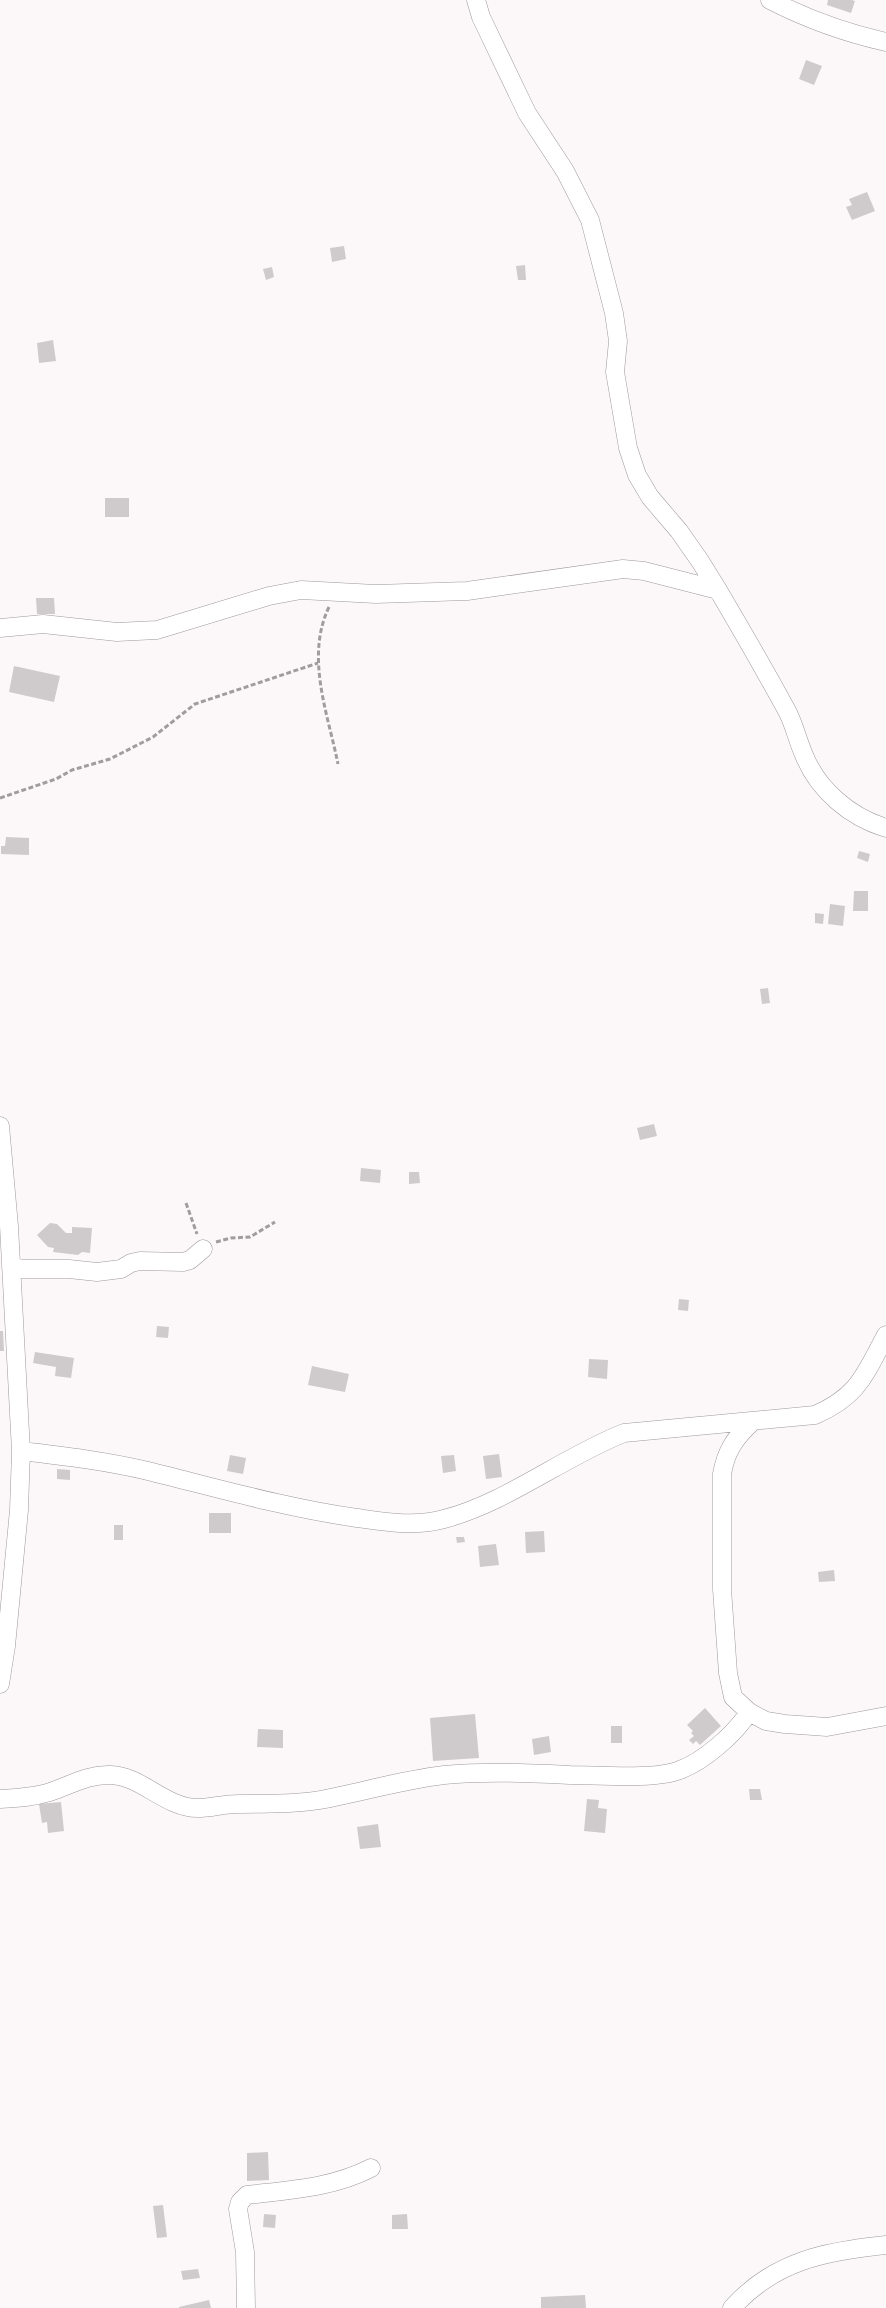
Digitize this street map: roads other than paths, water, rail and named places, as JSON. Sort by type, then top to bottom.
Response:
[{"type":"street","points":[[476,0],[481,17],[527,113],[565,171],[590,220],[614,313],[618,342],[615,372],[628,448],[637,475],[650,496],[700,561],[718,590],[792,720],[805,757],[814,774],[845,809],[869,823],[886,828]]},
{"type":"street","points":[[770,0],[801,16],[861,36],[886,42]]},
{"type":"street","points":[[0,628],[43,624],[117,632],[157,630],[301,590],[336,593],[467,591],[623,570],[644,571],[718,590]]},
{"type":"street","points":[[0,1126],[11,1267],[7,1323],[20,1408],[21,1451],[19,1510],[6,1646],[0,1684]]},
{"type":"street","points":[[11,1267],[104,1272],[121,1269],[131,1263],[140,1261],[183,1262],[190,1260],[203,1249]]},
{"type":"street","points":[[21,1451],[79,1457],[121,1465],[278,1504],[330,1514],[409,1524],[443,1519],[471,1509],[599,1443],[624,1433],[814,1415],[834,1407],[858,1386],[872,1364],[886,1335]]},
{"type":"street","points":[[751,1422],[736,1438],[725,1456],[721,1497],[722,1589],[728,1673],[733,1697],[749,1712],[766,1721],[827,1727],[886,1716]]},
{"type":"street","points":[[0,1799],[27,1798],[93,1776],[113,1775],[140,1784],[179,1806],[198,1808],[238,1804],[291,1804],[400,1782],[480,1772],[618,1776],[669,1774],[692,1764],[712,1749],[739,1727],[749,1712]]},
{"type":"street","points":[[246,2308],[245,2252],[238,2209],[240,2202],[247,2195],[323,2186],[353,2178],[371,2168]]},
{"type":"street","points":[[732,2308],[755,2287],[793,2263],[834,2252],[886,2245]]}]
